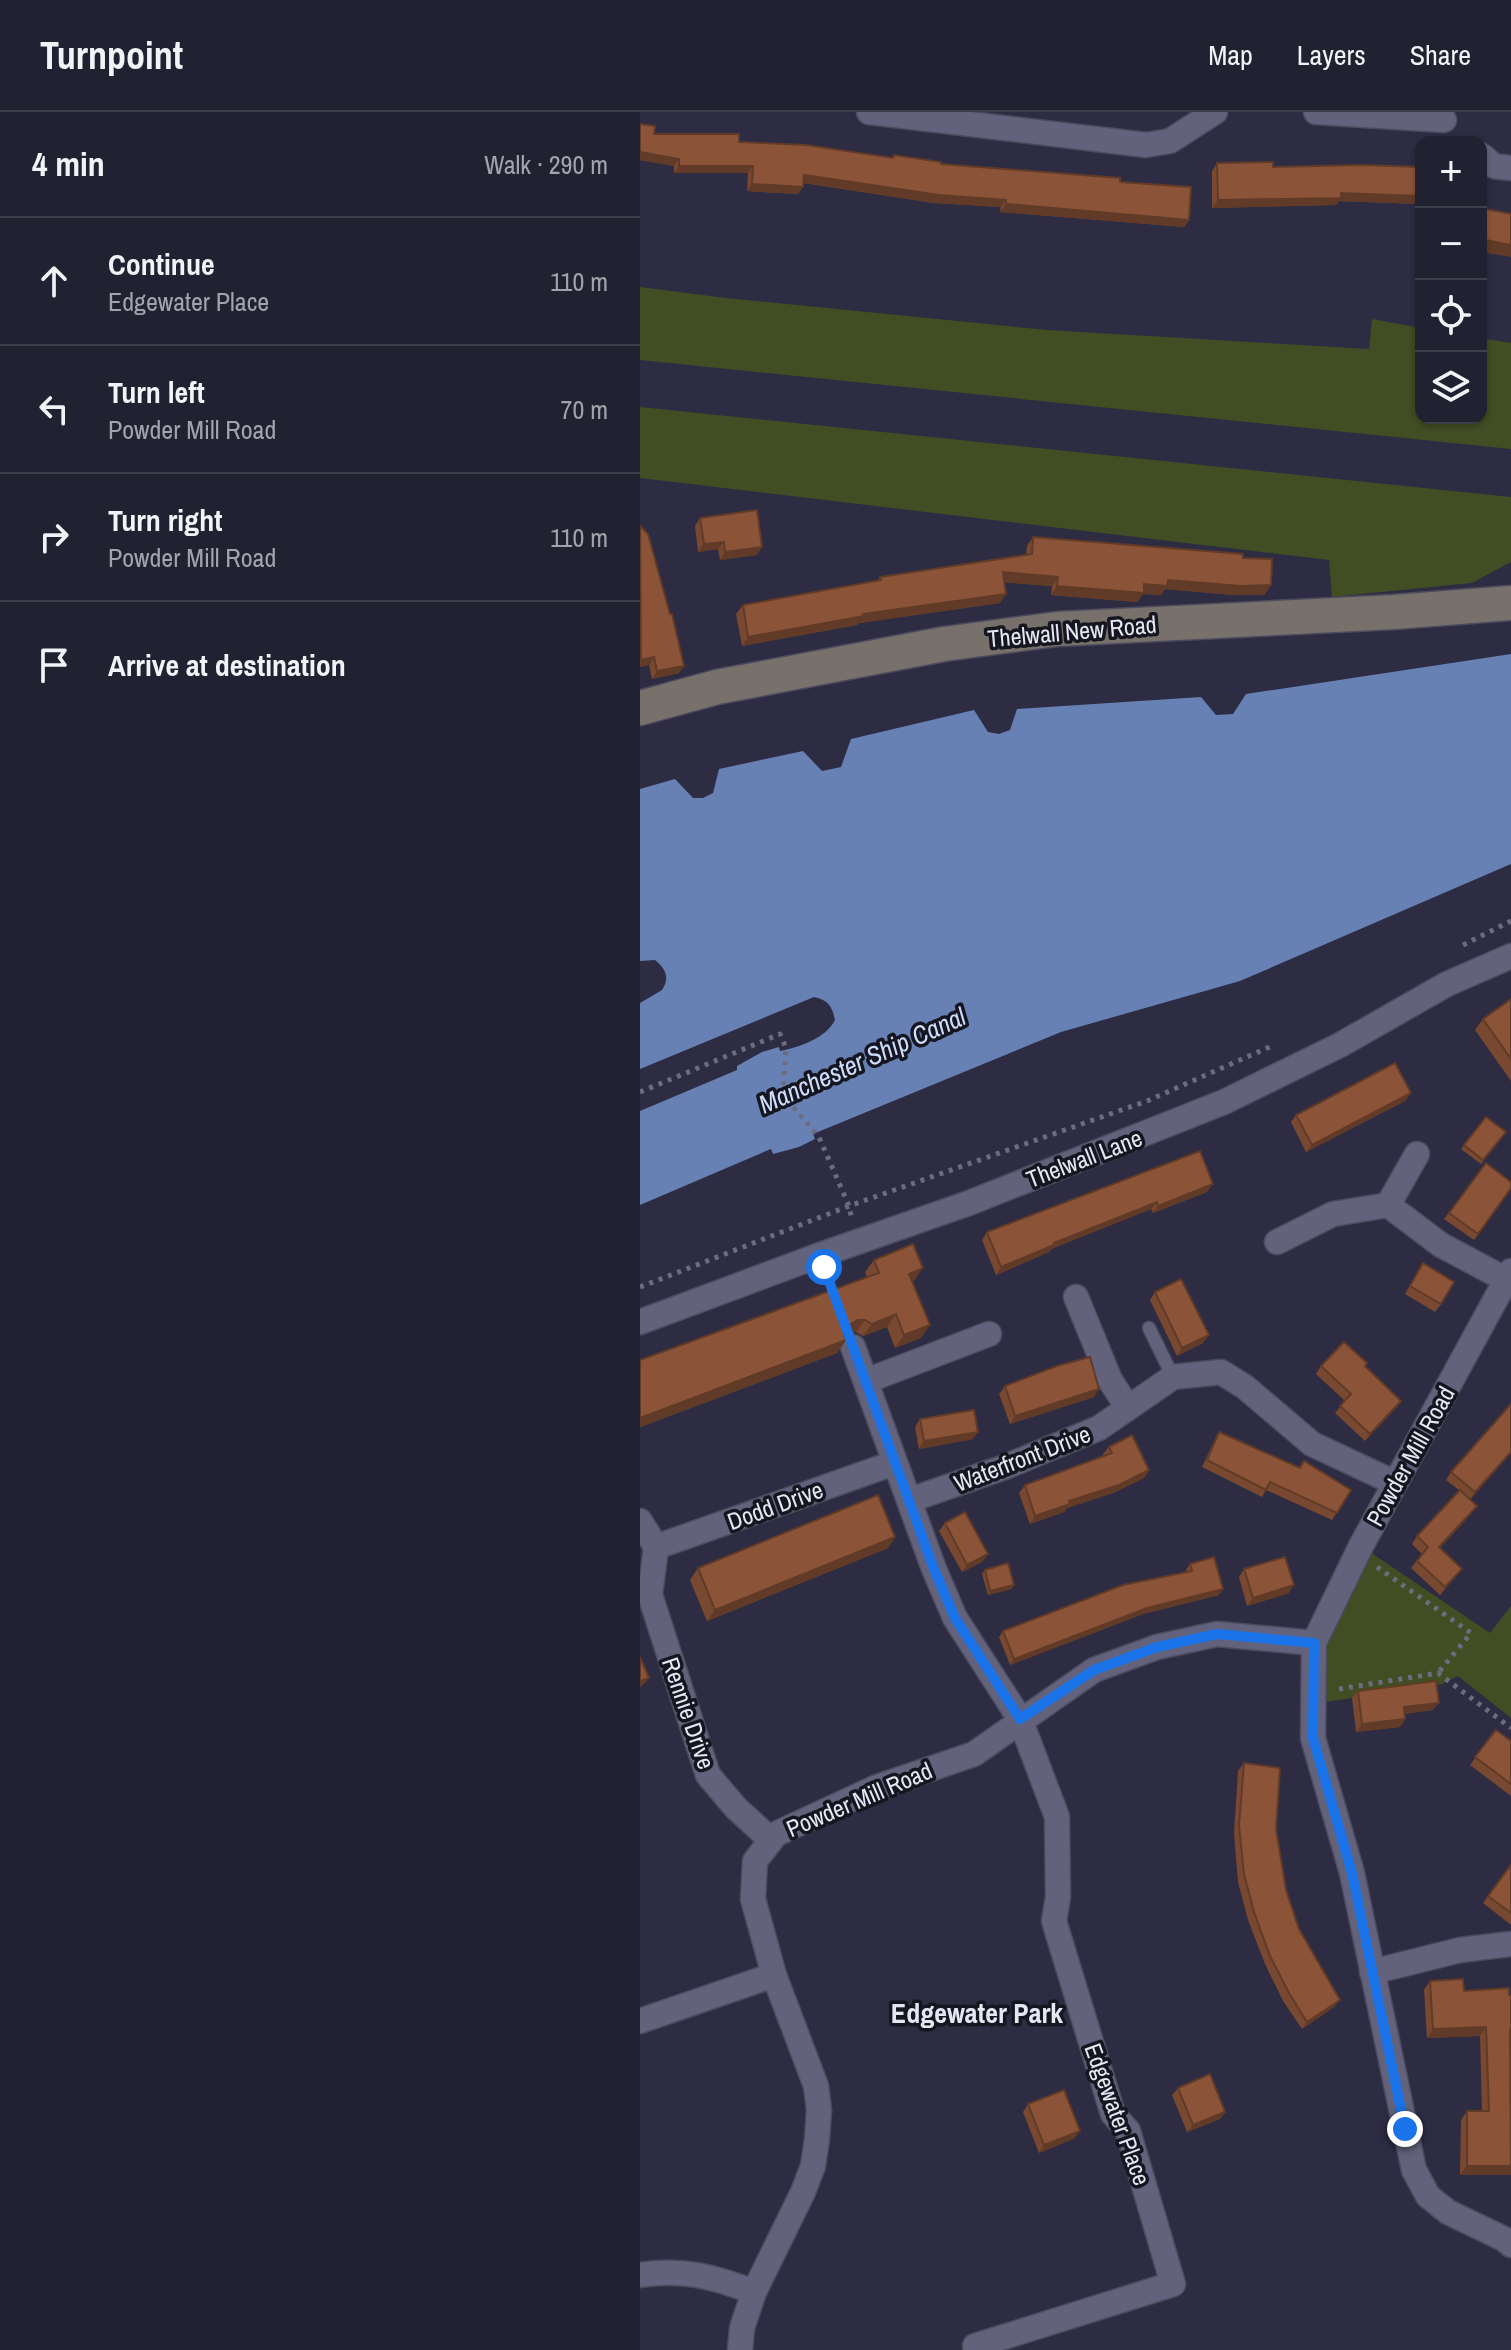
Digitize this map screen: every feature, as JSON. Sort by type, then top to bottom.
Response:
[{"type":"main road","name":"Thelwall New Road","points":[[640,708],[717,687],[944,644],[1057,629],[1511,603]]},
{"type":"street","points":[[869,112],[1146,145],[1170,141],[1215,112]]},
{"type":"street","points":[[1318,112],[1445,116]]},
{"type":"street","points":[[1487,160],[1494,166],[1511,168]]},
{"type":"street","name":"Thelwall Lane","points":[[640,1322],[983,1197],[1224,1102],[1340,1045],[1447,984],[1511,956]]},
{"type":"street","points":[[1388,1205],[1417,1154]]},
{"type":"street","points":[[1277,1242],[1333,1214],[1388,1205],[1441,1245],[1508,1275]]},
{"type":"street","name":"Powder Mill Road","points":[[1508,1275],[1357,1553],[1314,1643],[1312,1693],[1313,1738],[1352,1873],[1414,2170],[1428,2196],[1448,2212],[1494,2233],[1511,2245]]},
{"type":"street","points":[[1076,1297],[1110,1380],[1128,1408]]},
{"type":"street","points":[[866,1381],[989,1334]]},
{"type":"street","name":"Edgewater Place","points":[[853,1347],[894,1463],[955,1618],[1020,1719],[1057,1817],[1058,1897],[1054,1921],[1113,2114],[1128,2131],[1173,2284],[975,2346],[976,2350]]},
{"type":"street","name":"Waterfront Drive","points":[[910,1500],[1005,1467],[1099,1428],[1173,1377],[1221,1372],[1245,1387],[1312,1444],[1395,1483]]},
{"type":"street","name":"Dodd Drive","points":[[656,1547],[894,1463]]},
{"type":"street","points":[[640,1521],[656,1547]]},
{"type":"street","name":"Rennie Drive","points":[[656,1547],[645,1597],[708,1775],[736,1808],[771,1840]]},
{"type":"street","name":"Powder Mill Road","points":[[740,2350],[742,2328],[754,2292],[813,2166],[819,2110],[816,2086],[774,1975],[753,1899],[755,1861],[771,1840],[776,1834],[877,1787],[974,1754],[1094,1670],[1157,1647],[1217,1634],[1314,1643]]},
{"type":"street","points":[[1372,1972],[1460,1950],[1511,1944]]},
{"type":"street","points":[[640,2021],[774,1975]]},
{"type":"street","points":[[640,2275],[668,2270],[724,2280],[754,2292]]},
{"type":"lane","points":[[1149,1328],[1173,1377]]},
{"type":"path","points":[[1457,949],[1511,921]]},
{"type":"path","points":[[640,1092],[780,1034],[786,1048],[783,1095],[819,1137],[849,1206]]},
{"type":"path","points":[[640,1287],[849,1206],[1147,1101],[1276,1044]]},
{"type":"path","points":[[1312,1693],[1438,1673],[1471,1633],[1357,1553]]},
{"type":"path","points":[[1438,1673],[1511,1728]]},
{"type":"green space","points":[[640,287],[1047,330],[1369,349],[1372,319],[1415,327],[1415,424],[1487,424],[1487,339],[1511,343],[1511,449],[640,360]]},
{"type":"green space","points":[[640,407],[1511,497],[1511,562],[1472,583],[1332,597],[1329,560],[640,478]]},
{"type":"green space","points":[[1361,1546],[1490,1633],[1511,1606],[1511,1718],[1458,1676],[1442,1684],[1313,1704],[1314,1643]]},
{"type":"water","name":"Manchester Ship Canal","points":[[1511,654],[1511,864],[1240,981],[1061,1032],[813,1134],[815,1139],[799,1147],[773,1154],[771,1149],[640,1205],[640,1111],[737,1070],[737,1066],[762,1052],[779,1047],[780,1051],[812,1041],[835,1020],[829,1004],[814,997],[640,1069],[640,1003],[662,990],[666,978],[664,970],[655,960],[640,961],[640,789],[675,779],[693,798],[703,798],[713,793],[719,769],[803,751],[822,771],[841,767],[851,739],[974,710],[988,732],[999,734],[1010,730],[1017,709],[1201,697],[1216,715],[1233,714],[1246,694]]},
{"type":"building","points":[[640,124],[655,126],[654,134],[739,134],[739,142],[806,145],[941,164],[1120,178],[1120,182],[1191,187],[1189,220],[1006,204],[1006,200],[939,195],[804,175],[803,187],[752,184],[753,166],[679,166],[679,159],[640,152]]},
{"type":"building","points":[[1273,162],[1273,167],[1415,167],[1415,196],[1341,193],[1341,198],[1218,200],[1217,163]]},
{"type":"building","points":[[1487,209],[1511,214],[1511,245],[1487,240]]},
{"type":"building","points":[[757,510],[762,547],[725,552],[724,542],[704,544],[700,518]]},
{"type":"building","points":[[640,526],[648,534],[684,666],[657,671],[654,657],[641,660]]},
{"type":"building","points":[[1033,537],[1272,559],[1271,585],[1241,586],[1168,580],[1167,586],[1144,584],[1144,593],[1057,586],[1058,577],[1003,572],[1006,594],[863,614],[748,637],[743,605],[881,580],[880,577],[1032,554]]},
{"type":"building","points":[[1511,999],[1511,1059],[1483,1019]]},
{"type":"building","points":[[1395,1063],[1411,1093],[1312,1145],[1296,1115]]},
{"type":"building","points":[[1486,1117],[1506,1132],[1483,1160],[1464,1145]]},
{"type":"building","points":[[1200,1151],[1213,1184],[1158,1206],[1157,1202],[1001,1267],[987,1232]]},
{"type":"building","points":[[1486,1163],[1511,1182],[1511,1188],[1478,1234],[1449,1213]]},
{"type":"building","points":[[913,1244],[923,1268],[909,1274],[930,1325],[904,1335],[896,1314],[872,1324],[858,1320],[844,1335],[846,1340],[640,1418],[640,1360],[879,1273],[874,1260]]},
{"type":"building","points":[[1423,1263],[1454,1282],[1441,1304],[1410,1286]]},
{"type":"building","points":[[1181,1279],[1209,1335],[1182,1348],[1155,1292]]},
{"type":"building","points":[[1344,1342],[1401,1401],[1370,1434],[1340,1406],[1351,1394],[1321,1366]]},
{"type":"building","points":[[1090,1357],[1099,1389],[1015,1416],[1005,1386]]},
{"type":"building","points":[[1511,1404],[1511,1452],[1475,1492],[1451,1472]]},
{"type":"building","points":[[974,1410],[978,1432],[924,1441],[920,1419]]},
{"type":"building","points":[[1219,1432],[1300,1468],[1304,1461],[1351,1490],[1337,1513],[1270,1482],[1266,1490],[1207,1460]]},
{"type":"building","points":[[1132,1435],[1149,1470],[1119,1485],[1035,1516],[1025,1485],[1112,1453],[1109,1447]]},
{"type":"building","points":[[1460,1490],[1477,1506],[1439,1547],[1462,1569],[1445,1587],[1417,1561],[1428,1547],[1417,1536]]},
{"type":"building","points":[[878,1495],[895,1537],[715,1610],[698,1568]]},
{"type":"building","points":[[965,1512],[988,1554],[967,1565],[945,1523]]},
{"type":"building","points":[[1214,1557],[1223,1589],[1147,1608],[1014,1659],[1003,1631],[1123,1585],[1192,1571],[1190,1564]]},
{"type":"building","points":[[1285,1557],[1294,1585],[1253,1598],[1244,1569]]},
{"type":"building","points":[[1008,1563],[1014,1585],[990,1591],[985,1570]]},
{"type":"building","points":[[640,1657],[649,1678],[640,1681]]},
{"type":"building","points":[[1436,1681],[1439,1703],[1404,1707],[1405,1719],[1362,1724],[1358,1691]]},
{"type":"building","points":[[1496,1730],[1511,1741],[1511,1784],[1475,1757]]},
{"type":"building","points":[[1244,1763],[1280,1768],[1276,1829],[1286,1890],[1299,1929],[1340,2000],[1307,2022],[1270,1956],[1244,1874],[1239,1825]]},
{"type":"building","points":[[1511,1865],[1511,1913],[1488,1896]]},
{"type":"building","points":[[1463,1979],[1464,1991],[1509,1988],[1511,1995],[1511,2166],[1467,2166],[1467,2111],[1489,2111],[1486,2027],[1433,2029],[1430,1981]]},
{"type":"building","points":[[1210,2074],[1225,2112],[1193,2125],[1178,2088]]},
{"type":"building","points":[[1064,2090],[1080,2131],[1044,2145],[1028,2104]]},
{"type":"district","name":"Edgewater Park","points":[[977,2013]]},
{"type":"route","points":[[824,1267],[894,1463],[955,1618],[1020,1719],[1094,1670],[1157,1647],[1217,1634],[1314,1643],[1313,1738],[1352,1873],[1405,2129]]}]
